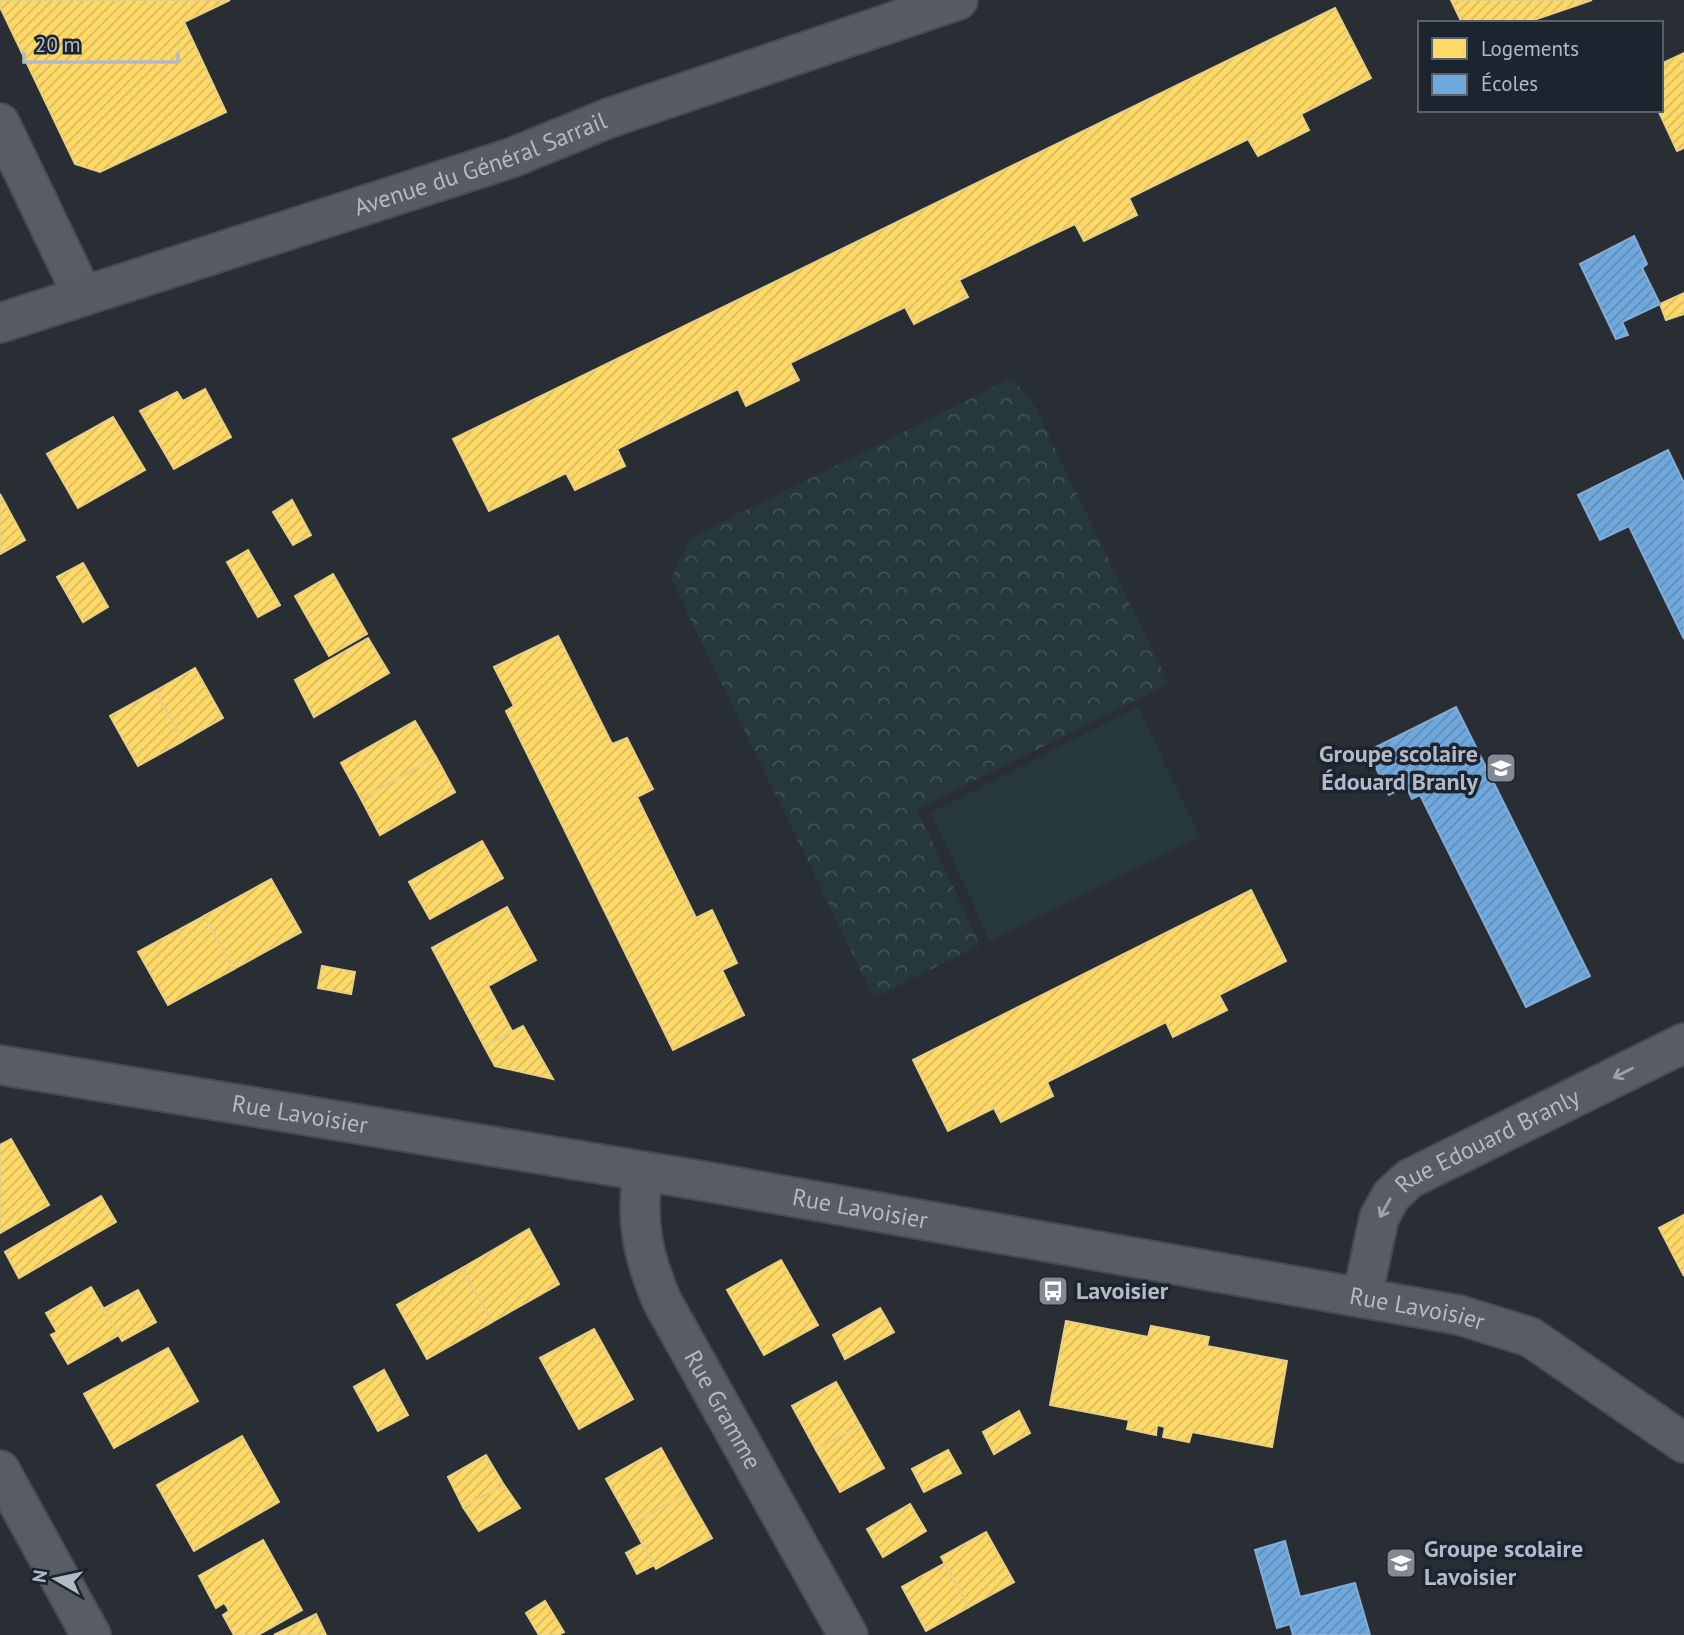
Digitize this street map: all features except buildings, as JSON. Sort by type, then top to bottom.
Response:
[{"type":"main road","name":"Avenue du Général Sarrail","points":[[0,323],[510,158],[609,118],[957,0]]},
{"type":"street","points":[[0,123],[83,296]]},
{"type":"street","name":"Rue Edouard Branly","points":[[1362,1298],[1379,1218],[1391,1196],[1409,1179],[1684,1043]]},
{"type":"street","name":"Rue Lavoisier","points":[[0,1065],[642,1172],[1459,1315],[1530,1337],[1684,1443]]},
{"type":"street","name":"Rue Gramme","points":[[642,1172],[639,1195],[643,1247],[648,1268],[662,1301],[848,1635]]},
{"type":"street","points":[[0,1470],[90,1635]]},
{"type":"green space","points":[[1012,378],[1035,407],[1169,684],[917,809],[980,945],[874,998],[671,579],[692,537]]},
{"type":"green space","points":[[1138,707],[1200,837],[990,941],[931,812]]},
{"type":"place","name":"Groupe scolaire Édouard Branly","points":[[1501,768]]},
{"type":"place","name":"Lavoisier","points":[[1053,1291]]},
{"type":"place","name":"Groupe scolaire Lavoisier","points":[[1401,1563]]}]
